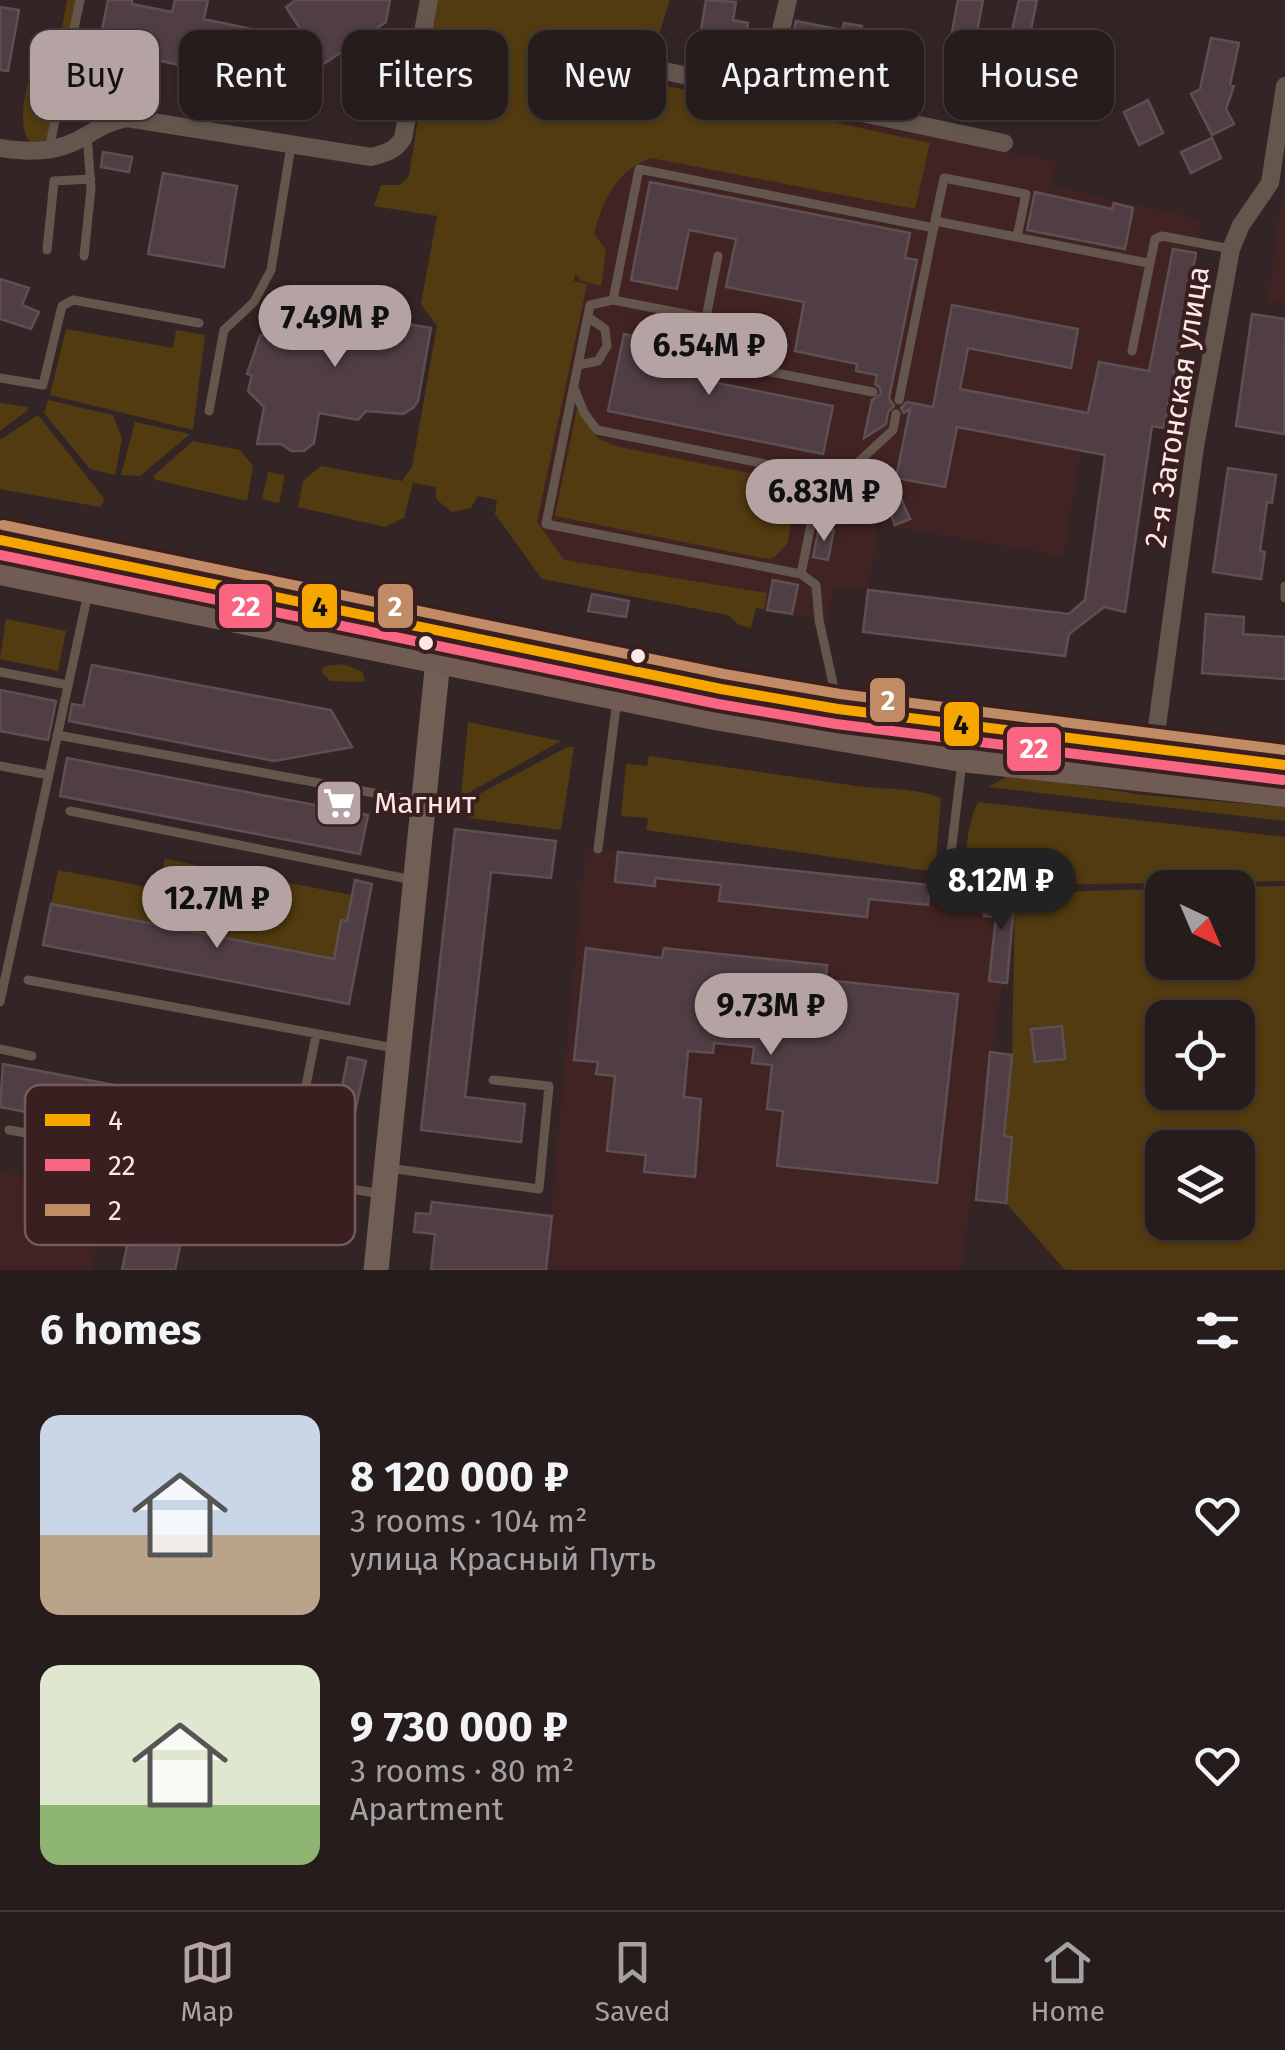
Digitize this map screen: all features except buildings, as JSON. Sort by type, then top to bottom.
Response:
[{"type":"main road","points":[[0,540],[720,689],[838,709],[1285,765]]},
{"type":"main road","points":[[0,571],[617,697],[962,758],[1285,792]]},
{"type":"street","points":[[0,148],[48,150],[70,144],[104,123],[126,118],[371,157],[396,149],[403,138],[429,0]]},
{"type":"street","points":[[781,30],[788,0]]},
{"type":"street","name":"2-я Затонская улица","points":[[1154,748],[1195,447],[1231,249],[1241,225],[1278,183],[1285,86]]},
{"type":"street","points":[[890,120],[1004,143]]},
{"type":"street","points":[[376,1270],[438,660]]},
{"type":"street","points":[[962,758],[965,725]]},
{"type":"lane","points":[[48,150],[80,0]]},
{"type":"lane","points":[[84,256],[91,179],[87,134]]},
{"type":"lane","points":[[209,411],[224,330],[254,302],[271,270],[291,146]]},
{"type":"lane","points":[[613,300],[639,169],[1148,263]]},
{"type":"lane","points":[[896,398],[944,178],[1026,194],[1017,237]]},
{"type":"lane","points":[[47,250],[54,181],[91,179]]},
{"type":"lane","points":[[1132,351],[1151,245],[1162,236],[1231,249]]},
{"type":"lane","points":[[706,318],[718,256]]},
{"type":"lane","points":[[0,378],[43,385],[62,306],[73,300],[199,323]]},
{"type":"lane","points":[[838,709],[819,620],[816,585],[801,574],[546,524],[590,304],[613,300],[706,318],[766,370],[873,392]]},
{"type":"lane","points":[[578,365],[598,361],[607,346],[605,329],[588,317]]},
{"type":"lane","points":[[574,386],[584,414],[597,430],[840,478],[893,430],[896,414]]},
{"type":"lane","points":[[801,574],[820,475]]},
{"type":"lane","points":[[1285,586],[1285,598]]},
{"type":"lane","points":[[0,1002],[88,590]]},
{"type":"lane","points":[[0,672],[68,686]]},
{"type":"lane","points":[[598,849],[617,697]]},
{"type":"lane","points":[[57,735],[423,802]]},
{"type":"lane","points":[[946,894],[962,758]]},
{"type":"lane","points":[[0,766],[49,775]]},
{"type":"lane","points":[[70,811],[416,880]]},
{"type":"lane","points":[[28,980],[398,1049]]},
{"type":"lane","points":[[306,1085],[316,1034]]},
{"type":"lane","points":[[0,1049],[32,1056]]},
{"type":"lane","points":[[386,1168],[539,1189],[549,1086],[493,1080]]},
{"type":"lane","points":[[9,1130],[25,1133]]},
{"type":"lane","points":[[355,1189],[384,1194]]},
{"type":"shaded area","points":[[67,0],[76,0],[70,30],[55,30],[62,27]]},
{"type":"shaded area","points":[[437,0],[670,0],[660,30],[528,30],[528,120],[666,120],[667,86],[686,90],[686,120],[824,120],[930,143],[915,209],[651,158],[620,179],[602,210],[594,234],[606,250],[601,286],[575,274],[574,281],[587,284],[537,522],[564,560],[767,593],[764,609],[756,608],[751,628],[739,625],[728,615],[542,579],[495,514],[497,500],[478,496],[471,508],[452,512],[436,499],[436,487],[413,483],[404,518],[385,527],[298,507],[303,481],[321,466],[402,481],[412,467],[437,326],[421,304],[437,216],[374,206],[381,185],[400,185],[409,176],[418,120],[508,120],[508,30],[432,30]]},
{"type":"shaded area","points":[[30,74],[30,120],[51,120],[47,138],[33,145],[23,124]]},
{"type":"shaded area","points":[[666,86],[686,90],[686,120],[843,120],[1056,161],[1051,186],[1201,219],[1164,428],[1088,414],[1063,556],[879,524],[868,590],[834,586],[827,621],[556,572],[523,506],[587,284],[574,280],[606,150],[629,120],[666,120]]},
{"type":"shaded area","points":[[1285,199],[1285,300],[1268,302],[1281,200]]},
{"type":"shaded area","points":[[66,329],[173,348],[176,330],[205,335],[193,430],[50,395]]},
{"type":"shaded area","points":[[48,400],[113,415],[122,438],[115,475],[90,469],[44,413]]},
{"type":"shaded area","points":[[0,403],[27,407],[28,410],[0,431]]},
{"type":"shaded area","points":[[577,409],[598,438],[615,446],[799,483],[787,544],[775,557],[766,559],[555,516]]},
{"type":"shaded area","points":[[38,415],[103,497],[100,507],[0,489],[0,440]]},
{"type":"shaded area","points":[[135,422],[190,434],[140,476],[121,475]]},
{"type":"shaded area","points":[[193,441],[240,450],[253,466],[247,501],[156,480],[153,476]]},
{"type":"shaded area","points":[[268,472],[285,475],[279,503],[262,499]]},
{"type":"shaded area","points":[[6,619],[66,631],[58,671],[0,659]]},
{"type":"shaded area","points":[[343,664],[363,672],[365,682],[330,681],[321,671],[325,666]]},
{"type":"shaded area","points":[[468,722],[561,741],[461,797]]},
{"type":"shaded area","points":[[567,747],[574,747],[561,830],[469,818],[470,799]]},
{"type":"shaded area","points":[[649,756],[910,790],[941,798],[935,872],[646,830],[648,818],[621,816],[626,764],[647,766]]},
{"type":"shaded area","points":[[1006,777],[1143,795],[1285,807],[1285,821],[988,787]]},
{"type":"shaded area","points":[[978,802],[1285,837],[1285,881],[1255,881],[1255,870],[1145,870],[1145,883],[967,886],[965,866],[971,821]]},
{"type":"shaded area","points":[[586,848],[1015,896],[961,1270],[545,1270]]},
{"type":"shaded area","points":[[165,859],[352,895],[344,961],[51,904],[58,870],[158,889]]},
{"type":"shaded area","points":[[1255,886],[1285,886],[1285,1270],[1065,1270],[1006,1203],[1012,1138],[1004,1136],[1012,1055],[1015,893],[1145,889],[1145,980],[1255,980]]},
{"type":"shaded area","points":[[0,1172],[25,1177],[25,1245],[96,1245],[91,1270],[0,1270]]},
{"type":"transit line","name":"2","points":[[3,525],[724,674],[840,694],[1285,750]]},
{"type":"transit line","name":"4","points":[[0,540],[721,689],[838,709],[1285,765]]},
{"type":"transit line","name":"22","points":[[0,555],[718,704],[836,724],[1283,780]]},
{"type":"place","name":"Магнит","points":[[339,803]]}]
